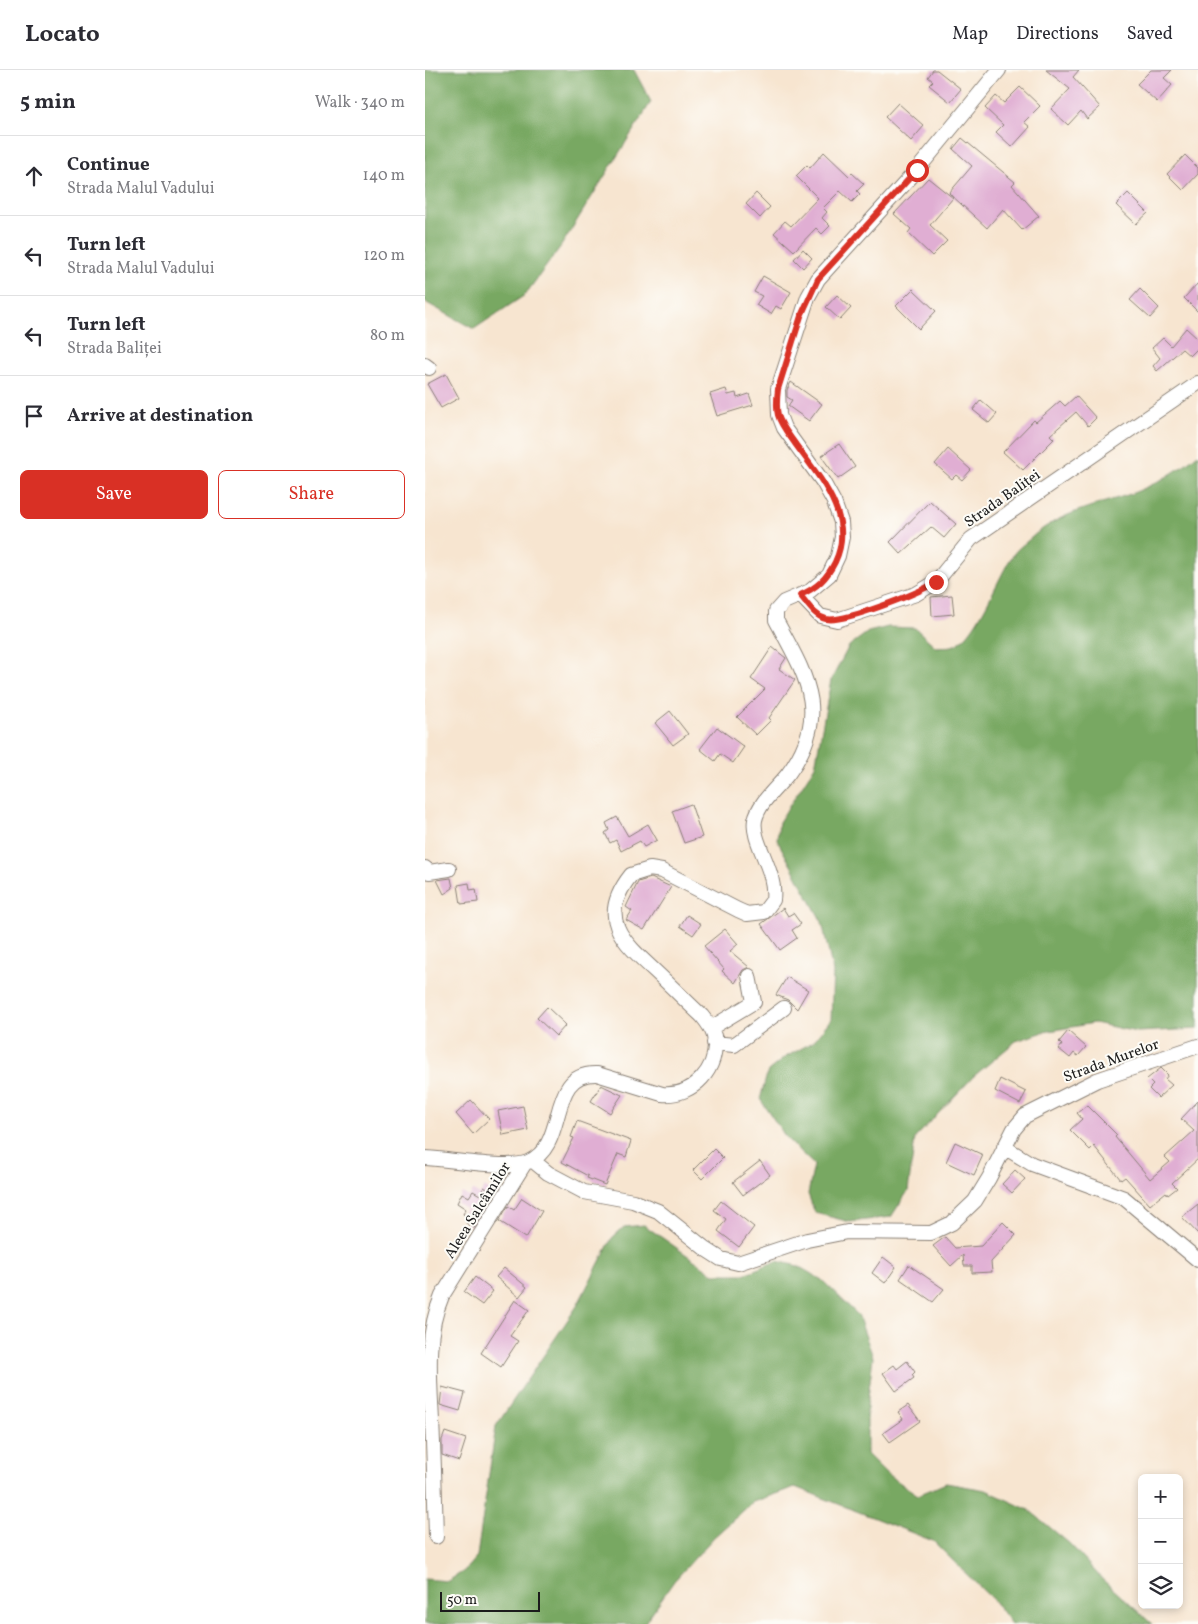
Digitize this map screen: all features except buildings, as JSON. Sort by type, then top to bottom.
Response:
[{"type":"street","points":[[784,1008],[735,1045],[714,1043],[711,1028],[702,1016],[624,941],[615,920],[616,897],[631,875],[650,869],[662,871],[747,914],[757,914],[769,907],[773,900],[773,885],[755,830],[756,816],[798,758],[805,744],[811,707],[809,686],[803,669],[776,620],[779,606],[820,584],[829,575],[838,556],[842,537],[841,522],[834,502],[823,482],[784,428],[779,416],[778,389],[801,316],[818,279],[917,170],[999,70]]},
{"type":"street","name":"Strada Baliței","points":[[800,595],[819,616],[837,620],[926,588],[944,574],[971,539],[1198,383]]},
{"type":"street","points":[[425,868],[429,872],[449,869]]},
{"type":"street","points":[[711,1028],[754,1002],[749,976]]},
{"type":"street","name":"Aleea Salcâmilor","points":[[436,1537],[430,1366],[431,1330],[435,1312],[442,1296],[529,1162],[546,1147],[564,1094],[570,1084],[578,1077],[587,1074],[597,1074],[662,1094],[679,1094],[694,1086],[710,1068],[714,1043]]},
{"type":"street","name":"Strada Murelor","points":[[529,1162],[584,1192],[633,1201],[658,1211],[707,1250],[721,1259],[737,1263],[807,1240],[847,1232],[931,1233],[943,1229],[975,1201],[989,1178],[1014,1128],[1025,1116],[1097,1080],[1198,1046]]},
{"type":"street","points":[[1004,1147],[1032,1164],[1124,1198],[1198,1260]]},
{"type":"street","points":[[425,1158],[508,1164],[529,1162]]},
{"type":"green space","points":[[425,70],[634,70],[651,102],[561,246],[525,295],[474,329],[425,302]]},
{"type":"green space","points":[[1198,454],[1198,1029],[1137,1032],[1094,1023],[1044,1032],[1016,1041],[974,1076],[915,1138],[908,1191],[891,1217],[850,1222],[815,1213],[808,1194],[814,1165],[787,1139],[760,1099],[768,1071],[784,1058],[813,1042],[831,1019],[833,972],[822,922],[777,840],[779,822],[815,766],[831,680],[849,646],[868,632],[888,627],[915,628],[936,647],[952,646],[961,641],[978,620],[1015,552],[1043,528],[1067,515],[1151,485],[1175,471]]},
{"type":"green space","points":[[644,1225],[714,1274],[744,1274],[777,1261],[798,1266],[822,1280],[858,1315],[873,1357],[867,1406],[867,1454],[887,1474],[918,1495],[946,1483],[986,1490],[1029,1510],[1070,1544],[1103,1580],[1152,1624],[1011,1624],[994,1601],[933,1541],[795,1487],[753,1502],[714,1537],[674,1581],[644,1624],[425,1624],[425,1579],[448,1581],[464,1571],[477,1556],[496,1426],[577,1306],[612,1238],[624,1227]]},
{"type":"route","points":[[917,170],[818,279],[808,297],[801,316],[778,389],[777,401],[779,416],[784,428],[823,482],[834,502],[841,522],[842,537],[838,556],[829,575],[810,591],[800,595],[813,611],[819,616],[837,620],[916,594],[936,582]]}]
